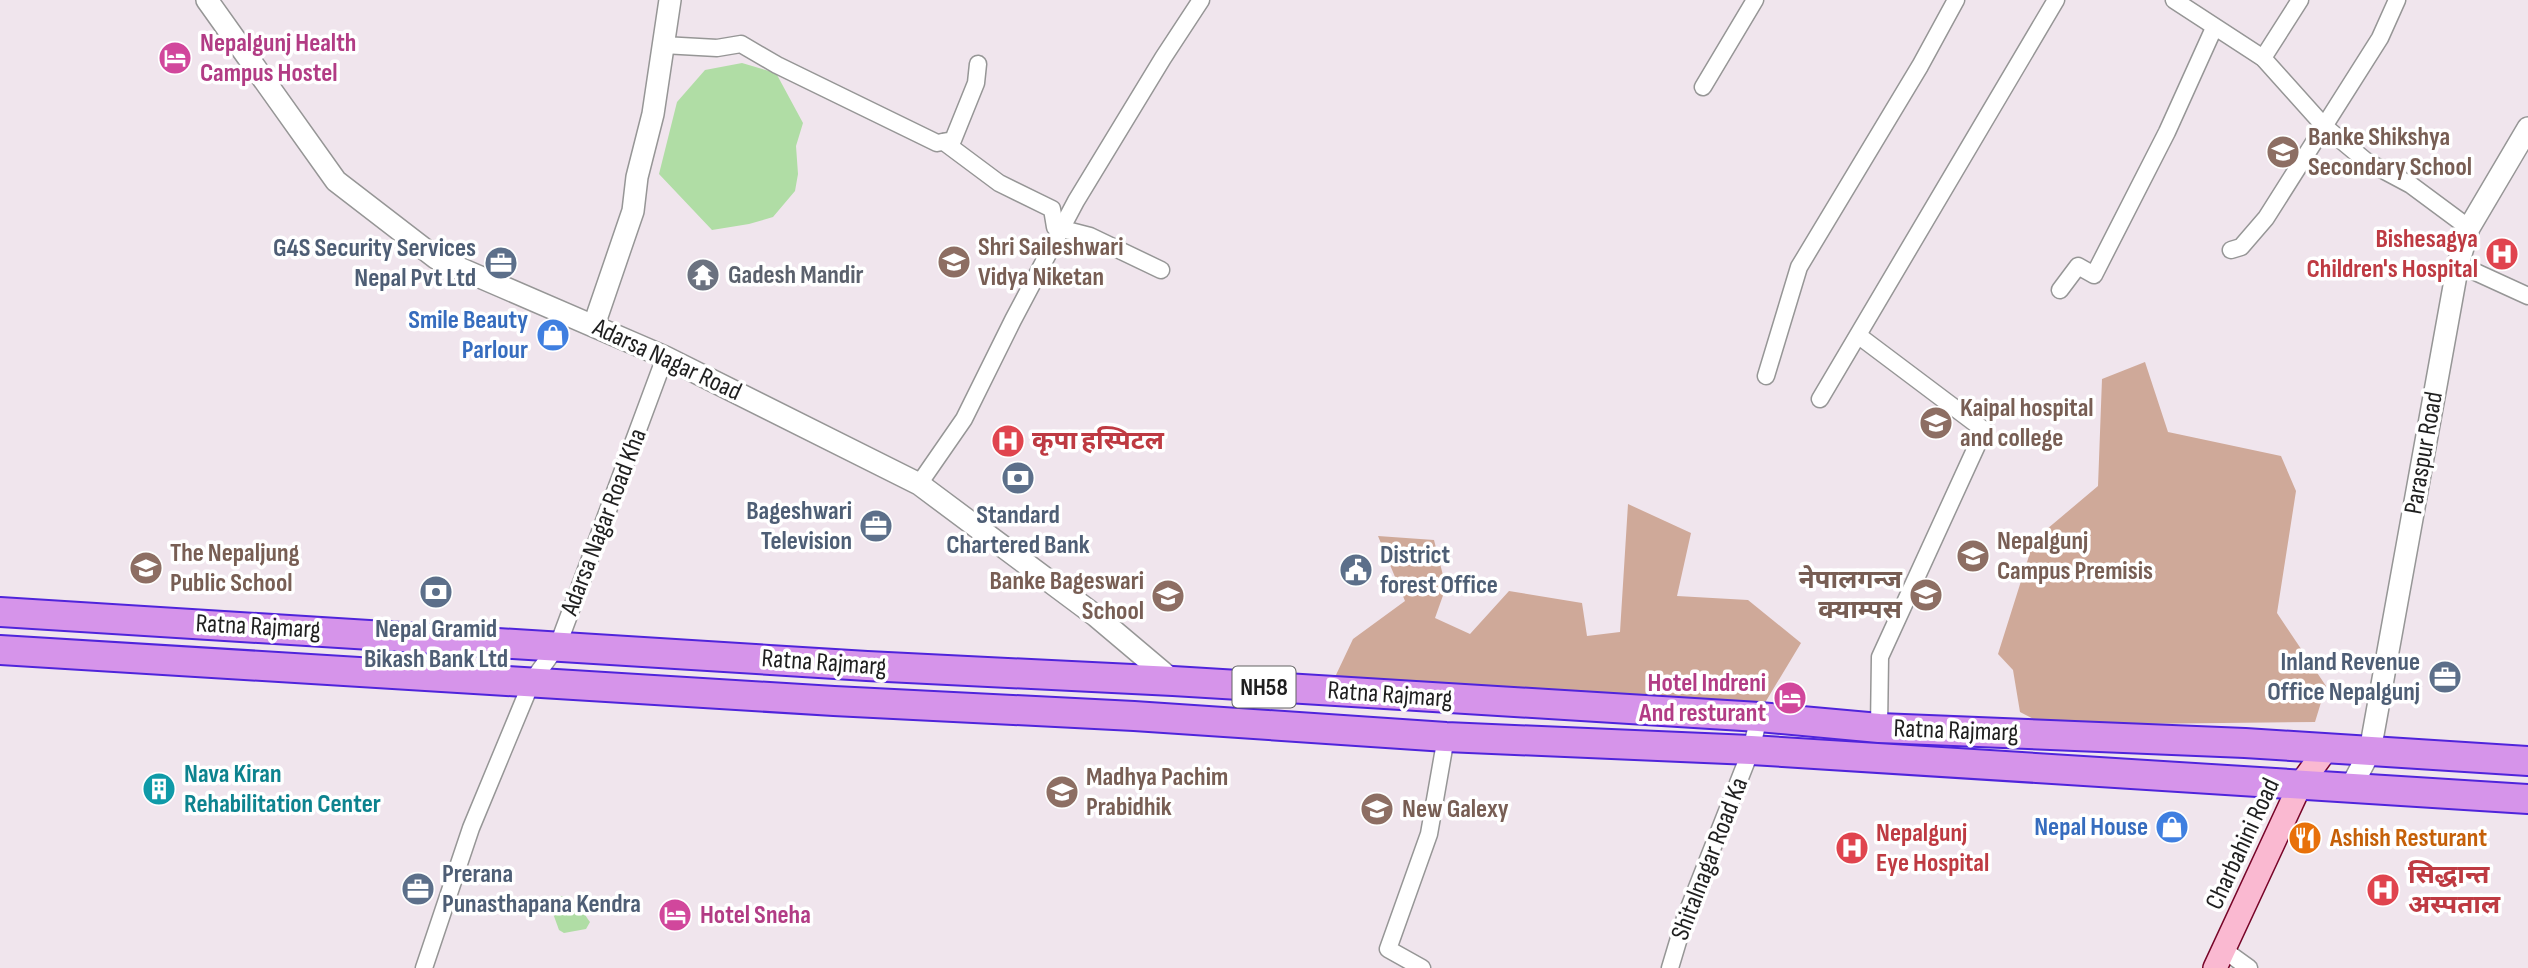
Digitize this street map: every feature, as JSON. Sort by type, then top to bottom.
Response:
[{"type":"highway","name":"Ratna Rajmarg","points":[[0,612],[867,666],[1173,681],[1759,717],[1879,728],[2327,747],[2528,761]]},
{"type":"highway","name":"Ratna Rajmarg","points":[[0,650],[1446,737],[1751,750],[2528,799]]},
{"type":"main road","name":"Charbahini Road","points":[[2220,959],[2300,785],[2327,747]]},
{"type":"street","name":"Adarsa Nagar Road","points":[[207,0],[336,181],[436,258],[665,357],[919,484],[1096,616],[1173,681]]},
{"type":"street","points":[[594,325],[633,211],[637,177],[653,114],[670,0]]},
{"type":"street","points":[[919,484],[964,419],[1061,228],[1201,0]]},
{"type":"street","points":[[1703,87],[1755,0]]},
{"type":"street","points":[[1766,376],[1799,267],[1920,66],[1956,0]]},
{"type":"street","points":[[1821,399],[2056,0]]},
{"type":"street","points":[[2174,0],[2263,58],[2324,126],[2366,161],[2411,185],[2469,228]]},
{"type":"street","points":[[2263,58],[2300,0]]},
{"type":"street","points":[[2231,250],[2241,247],[2266,218],[2380,38],[2397,0]]},
{"type":"street","points":[[2060,290],[2078,266],[2094,275],[2167,132],[2214,28]]},
{"type":"street","points":[[663,46],[717,48],[741,44],[937,143],[953,140],[976,83],[978,64]]},
{"type":"street","name":"Paraspur Road","points":[[2350,789],[2370,751],[2458,264],[2469,228],[2528,128]]},
{"type":"street","points":[[944,142],[999,183],[1052,209],[1055,227],[1090,236],[1161,270]]},
{"type":"street","points":[[2458,264],[2528,296]]},
{"type":"street","points":[[1859,336],[1984,430],[1880,657],[1879,728]]},
{"type":"street","name":"Adarsa Nagar Road Kha","points":[[424,968],[471,828],[532,681],[558,645],[665,357]]},
{"type":"street","name":"Shitalnagar Road Ka","points":[[1670,968],[1685,918],[1751,750],[1759,717]]},
{"type":"street","points":[[1422,968],[1388,949],[1429,834],[1446,737]]},
{"type":"street","points":[[2220,959],[2249,968]]},
{"type":"shaded area","points":[[742,63],[776,73],[803,123],[796,146],[798,174],[795,191],[773,217],[712,230],[659,174],[677,102],[705,70]]},
{"type":"shaded area","points":[[2145,362],[2168,432],[2281,456],[2296,491],[2277,613],[2326,686],[2315,722],[2045,725],[2020,712],[2013,670],[1998,654],[2034,540],[2098,486],[2102,379]]},
{"type":"shaded area","points":[[1628,504],[1691,533],[1677,596],[1748,600],[1801,643],[1760,711],[1335,677],[1353,639],[1405,601],[1378,536],[1434,540],[1446,587],[1435,618],[1470,634],[1509,591],[1582,603],[1587,636],[1620,632]]},
{"type":"shaded area","points":[[559,896],[578,904],[590,922],[586,929],[564,933],[559,930],[551,908]]},
{"type":"place","name":"Nepalgunj Health Campus Hostel","points":[[175,58]]},
{"type":"place","name":"Banke Shikshya Secondary School","points":[[2283,152]]},
{"type":"place","name":"Bishesagya Children's Hospital","points":[[2502,254]]},
{"type":"place","name":"Shri Saileshwari Vidya Niketan","points":[[954,262]]},
{"type":"place","name":"G4S Security Services Nepal Pvt Ltd","points":[[501,263]]},
{"type":"place","name":"Gadesh Mandir","points":[[703,275]]},
{"type":"place","name":"Smile Beauty Parlour","points":[[553,335]]},
{"type":"place","name":"Kaipal hospital and college","points":[[1936,423]]},
{"type":"place","name":"कृपा हस्पिटल","points":[[1008,441]]},
{"type":"place","name":"Standard Chartered Bank","points":[[1018,478]]},
{"type":"place","name":"Bageshwari Television","points":[[876,526]]},
{"type":"place","name":"Nepalgunj Campus Premisis","points":[[1973,556]]},
{"type":"place","name":"The Nepaljung Public School","points":[[146,568]]},
{"type":"place","name":"District forest Office","points":[[1356,570]]},
{"type":"place","name":"Nepal Gramid Bikash Bank Ltd","points":[[436,592]]},
{"type":"place","name":"नेपालगन्ज क्याम्पस","points":[[1926,595]]},
{"type":"place","name":"Banke Bageswari School","points":[[1168,596]]},
{"type":"place","name":"Inland Revenue Office Nepalgunj","points":[[2445,677]]},
{"type":"place","name":"Hotel Indreni And resturant","points":[[1790,698]]},
{"type":"place","name":"Nava Kiran Rehabilitation Center","points":[[159,789]]},
{"type":"place","name":"Madhya Pachim Prabidhik","points":[[1062,792]]},
{"type":"place","name":"New Galexy","points":[[1377,809]]},
{"type":"place","name":"Nepal House","points":[[2172,827]]},
{"type":"place","name":"Ashish Resturant","points":[[2305,838]]},
{"type":"place","name":"Nepalgunj Eye Hospital","points":[[1852,848]]},
{"type":"place","name":"Prerana Punasthapana Kendra","points":[[418,889]]},
{"type":"place","name":"सिद्धान्त अस्पताल","points":[[2383,890]]},
{"type":"place","name":"Hotel Sneha","points":[[675,915]]}]
